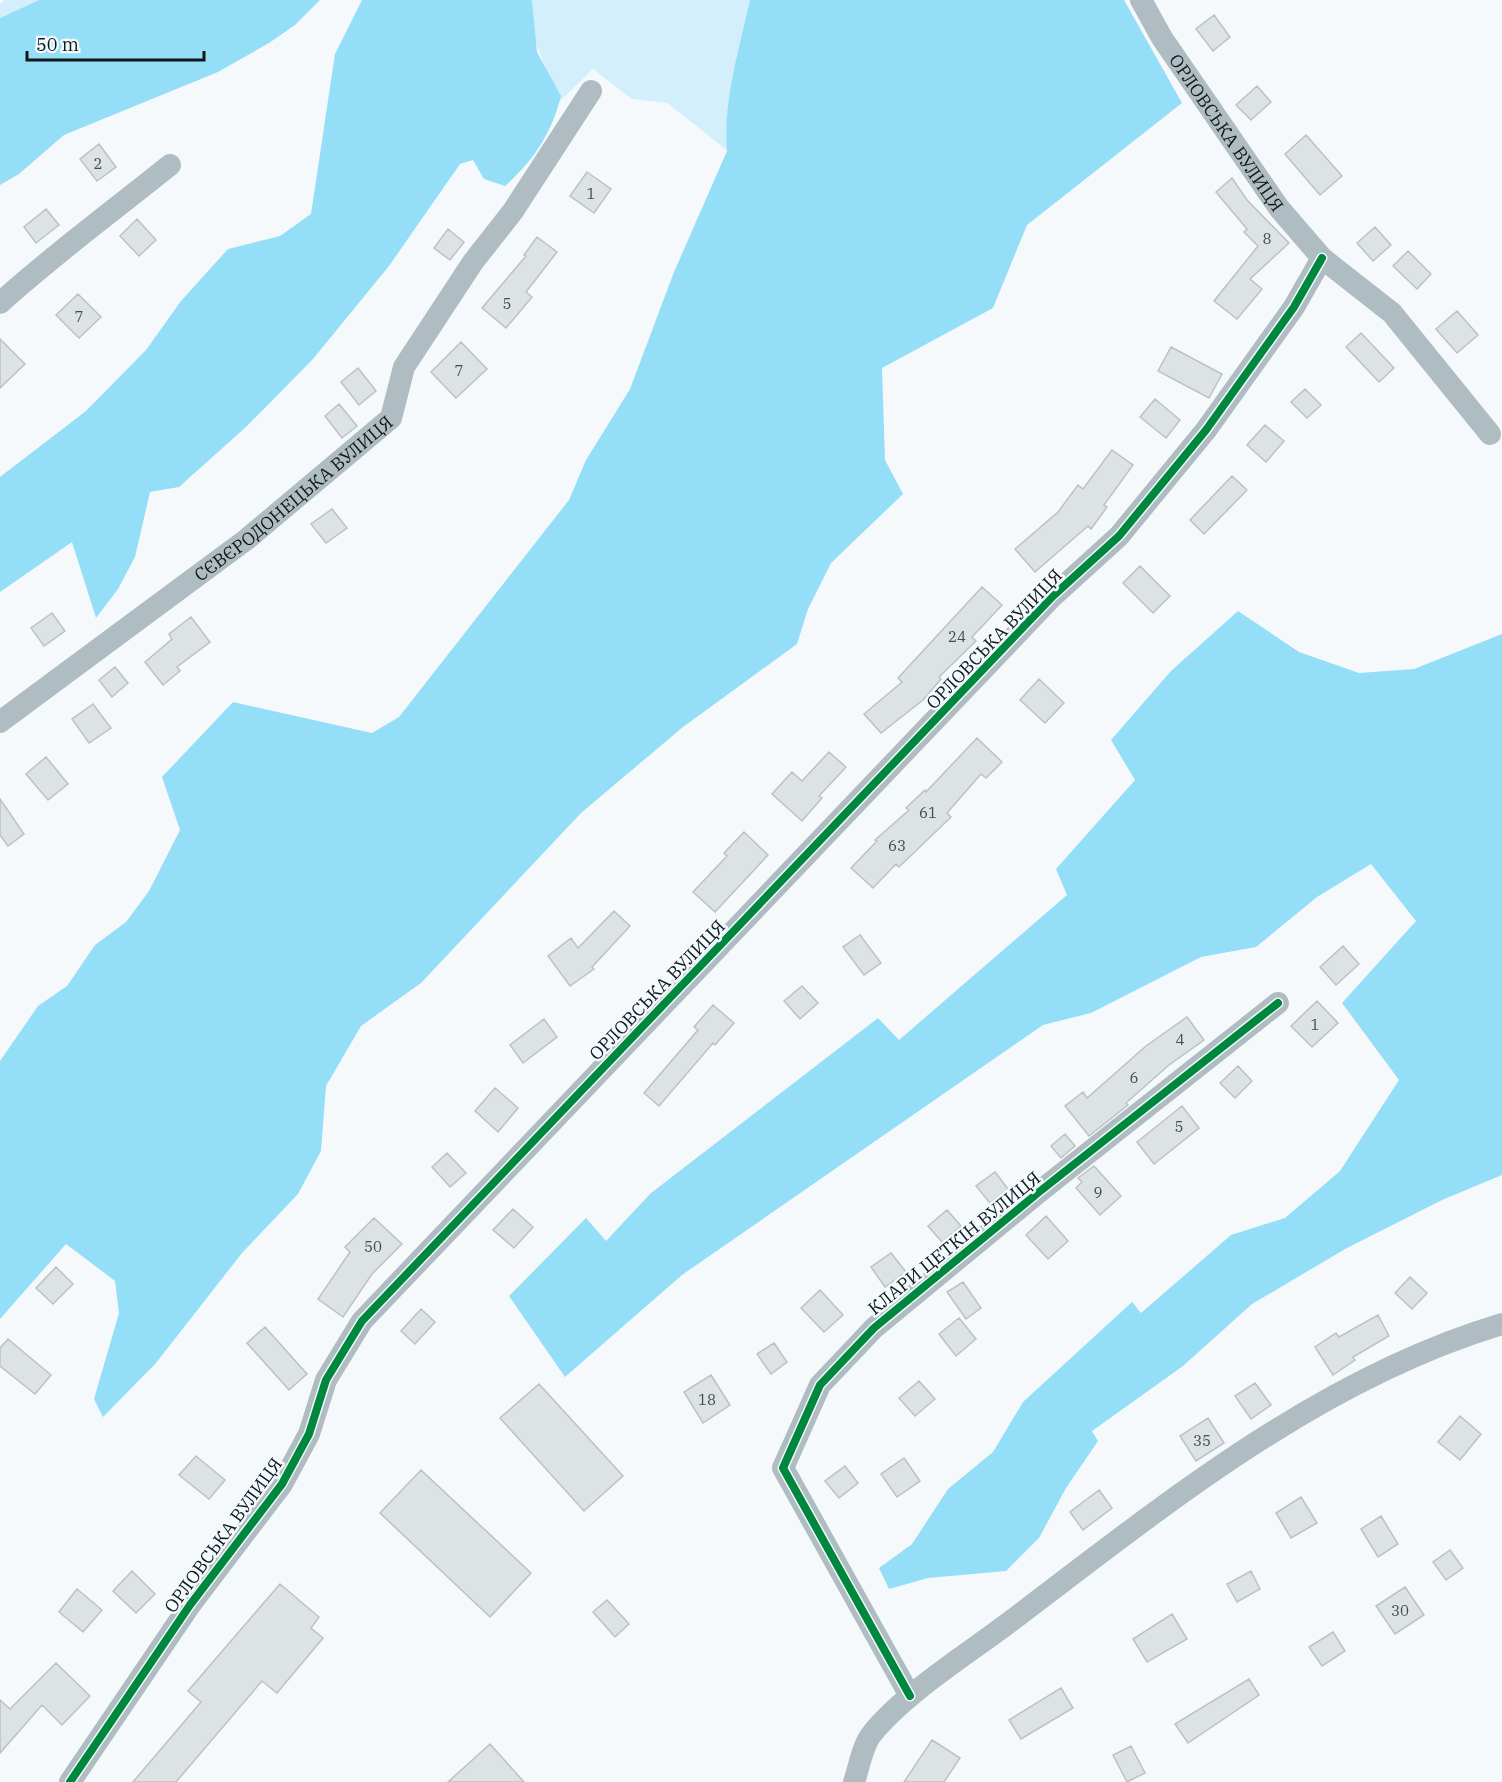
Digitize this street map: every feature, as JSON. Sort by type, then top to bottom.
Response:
[{"type":"street","name":"ОРЛОВСЬКА ВУЛИЦЯ","points":[[1141,0],[1162,38],[1280,208],[1322,258],[1392,313],[1490,434]]},
{"type":"street","name":"СЄВЄРОДОНЕЦЬКА ВУЛИЦЯ","points":[[0,722],[247,539],[391,418],[404,367],[473,262],[513,211],[591,91]]},
{"type":"street","points":[[0,303],[40,267],[81,238],[170,165]]},
{"type":"street","name":"ОРЛОВСЬКА ВУЛИЦЯ","points":[[70,1782],[190,1605],[282,1484],[309,1434],[326,1380],[362,1321],[1045,605],[1119,536],[1206,430],[1294,307],[1322,258]]},
{"type":"street","name":"КЛАРИ ЦЕТКІН ВУЛИЦЯ","points":[[910,1696],[783,1468],[820,1385],[874,1328],[1039,1192],[1278,1003]]},
{"type":"street","points":[[854,1782],[870,1737],[910,1696],[1093,1560],[1275,1431],[1387,1367],[1456,1338],[1502,1324]]},
{"type":"shaded area","points":[[4,0],[39,0],[0,18],[0,4]]},
{"type":"shaded area","points":[[39,0],[320,0],[295,25],[269,43],[218,72],[64,135],[19,174],[0,185],[0,18]]},
{"type":"shaded area","points":[[362,0],[532,0],[537,52],[561,96],[547,134],[525,166],[505,186],[484,179],[473,160],[460,164],[389,266],[313,359],[247,426],[179,487],[150,492],[135,557],[118,589],[96,618],[72,542],[0,592],[0,477],[86,411],[146,350],[181,301],[228,249],[280,236],[311,214],[335,54]]},
{"type":"shaded area","points":[[532,0],[750,0],[730,94],[728,151],[667,103],[632,99],[593,69],[559,102],[536,43]]},
{"type":"shaded area","points":[[750,0],[1124,0],[1182,103],[1027,225],[993,308],[882,368],[885,460],[903,494],[831,563],[808,609],[797,644],[683,727],[581,813],[421,983],[361,1026],[326,1086],[321,1151],[298,1194],[242,1253],[156,1363],[103,1417],[94,1399],[119,1313],[115,1281],[66,1244],[0,1319],[0,1061],[38,1006],[67,986],[95,945],[126,922],[149,891],[180,830],[162,777],[233,702],[372,733],[399,717],[569,500],[586,460],[630,389],[674,272],[727,151],[727,113]]},
{"type":"shaded area","points":[[1238,611],[1299,652],[1359,673],[1414,669],[1502,634],[1502,1175],[1442,1200],[1347,1248],[1252,1304],[1183,1366],[1092,1431],[1098,1441],[1066,1488],[1039,1538],[1006,1571],[928,1578],[889,1589],[879,1568],[912,1544],[948,1489],[993,1452],[1023,1402],[1132,1302],[1141,1313],[1231,1235],[1285,1218],[1340,1171],[1399,1080],[1342,1003],[1416,921],[1371,864],[1317,897],[1256,947],[1201,957],[1091,1013],[1043,1025],[682,1275],[565,1377],[509,1296],[586,1218],[606,1241],[651,1193],[878,1018],[899,1040],[1067,895],[1056,869],[1135,780],[1111,740],[1171,671]]},
{"type":"building","points":[[1214,15],[1230,37],[1213,51],[1196,29]]},
{"type":"building","points":[[1257,86],[1271,102],[1251,120],[1236,105]]},
{"type":"building","points":[[1306,135],[1342,176],[1320,195],[1285,154]]},
{"type":"building","points":[[99,144],[116,167],[97,181],[80,159]]},
{"type":"building","points":[[587,172],[611,189],[594,213],[570,196]]},
{"type":"building","points":[[1232,178],[1247,200],[1289,243],[1250,279],[1262,289],[1237,319],[1214,301],[1258,246],[1244,232],[1247,229],[1216,192]]},
{"type":"building","points":[[46,209],[59,225],[36,243],[24,227]]},
{"type":"building","points":[[137,219],[156,240],[139,256],[120,236]]},
{"type":"building","points":[[1375,227],[1391,245],[1373,261],[1357,243]]},
{"type":"building","points":[[448,229],[464,242],[450,260],[434,248]]},
{"type":"building","points":[[537,237],[557,252],[526,292],[532,297],[506,328],[482,308],[526,256],[524,255]]},
{"type":"building","points":[[1408,251],[1431,274],[1417,289],[1393,266]]},
{"type":"building","points":[[78,294],[101,317],[79,338],[56,315]]},
{"type":"building","points":[[1457,311],[1478,335],[1457,353],[1436,329]]},
{"type":"building","points":[[1361,333],[1394,368],[1379,382],[1346,347]]},
{"type":"building","points":[[0,339],[25,364],[0,388]]},
{"type":"building","points":[[461,342],[487,369],[456,398],[431,372]]},
{"type":"building","points":[[1171,347],[1222,374],[1209,398],[1158,371]]},
{"type":"building","points":[[358,368],[376,391],[359,405],[341,382]]},
{"type":"building","points":[[1305,389],[1321,405],[1307,418],[1291,402]]},
{"type":"building","points":[[1155,399],[1180,420],[1166,438],[1140,417]]},
{"type":"building","points":[[339,404],[357,426],[342,438],[325,416]]},
{"type":"building","points":[[1265,425],[1284,441],[1266,462],[1247,445]]},
{"type":"building","points":[[1112,450],[1133,465],[1104,505],[1107,507],[1091,529],[1088,526],[1035,572],[1015,549],[1058,512],[1078,485],[1083,489]]},
{"type":"building","points":[[1232,476],[1247,490],[1204,534],[1190,520]]},
{"type":"building","points":[[332,509],[347,528],[326,543],[311,524]]},
{"type":"building","points":[[1140,566],[1170,596],[1153,613],[1123,583]]},
{"type":"building","points":[[982,587],[1002,605],[972,637],[976,641],[939,677],[941,679],[923,700],[881,733],[864,714],[902,682],[898,678]]},
{"type":"building","points":[[52,613],[65,631],[44,646],[31,628]]},
{"type":"building","points":[[191,617],[210,642],[177,667],[180,671],[163,685],[145,662],[172,639],[169,634]]},
{"type":"building","points":[[115,667],[128,683],[112,697],[99,680]]},
{"type":"building","points":[[1039,679],[1064,703],[1045,723],[1020,700]]},
{"type":"building","points":[[93,704],[111,728],[89,743],[72,719]]},
{"type":"building","points":[[977,738],[1002,762],[986,778],[981,774],[947,813],[951,817],[899,867],[896,864],[873,888],[851,868],[877,841],[875,840],[909,810],[906,808],[925,790],[926,792]]},
{"type":"building","points":[[829,752],[846,767],[819,796],[822,798],[802,821],[772,794],[792,772],[802,781]]},
{"type":"building","points":[[46,757],[68,784],[48,800],[26,774]]},
{"type":"building","points":[[0,799],[24,834],[8,846],[0,835]]},
{"type":"building","points":[[744,832],[768,855],[715,912],[693,892],[727,856],[724,853]]},
{"type":"building","points":[[614,911],[630,926],[592,967],[594,969],[570,986],[548,956],[571,938],[578,948]]},
{"type":"building","points":[[860,935],[881,963],[864,975],[843,947]]},
{"type":"building","points":[[1343,946],[1359,964],[1336,985],[1320,967]]},
{"type":"building","points":[[802,986],[818,1003],[800,1019],[784,1001]]},
{"type":"building","points":[[1317,1001],[1338,1023],[1312,1047],[1291,1026]]},
{"type":"building","points":[[713,1005],[734,1023],[715,1045],[713,1043],[659,1106],[644,1093],[698,1030],[694,1027]]},
{"type":"building","points":[[1187,1017],[1204,1040],[1169,1065],[1126,1103],[1128,1105],[1089,1136],[1065,1106],[1083,1092],[1087,1098],[1146,1046]]},
{"type":"building","points":[[544,1019],[557,1037],[523,1063],[510,1045]]},
{"type":"building","points":[[1238,1066],[1252,1081],[1235,1098],[1220,1083]]},
{"type":"building","points":[[495,1088],[518,1108],[498,1132],[475,1111]]},
{"type":"building","points":[[1182,1106],[1199,1128],[1154,1164],[1137,1142]]},
{"type":"building","points":[[1065,1134],[1075,1146],[1061,1158],[1051,1146]]},
{"type":"building","points":[[447,1153],[466,1173],[450,1187],[432,1167]]},
{"type":"building","points":[[1094,1166],[1121,1196],[1100,1215],[1076,1188],[1082,1182],[1078,1178]]},
{"type":"building","points":[[995,1172],[1008,1189],[990,1203],[976,1186]]},
{"type":"building","points":[[513,1209],[533,1227],[514,1248],[493,1230]]},
{"type":"building","points":[[947,1210],[961,1226],[942,1242],[928,1226]]},
{"type":"building","points":[[1046,1216],[1068,1241],[1048,1259],[1026,1235]]},
{"type":"building","points":[[374,1218],[402,1244],[372,1274],[343,1317],[318,1299],[350,1252],[345,1247]]},
{"type":"building","points":[[891,1253],[906,1272],[885,1287],[871,1267]]},
{"type":"building","points":[[56,1267],[73,1284],[53,1304],[36,1288]]},
{"type":"building","points":[[1410,1277],[1427,1293],[1412,1309],[1395,1293]]},
{"type":"building","points":[[963,1282],[981,1308],[966,1319],[947,1292]]},
{"type":"building","points":[[820,1290],[843,1315],[824,1332],[801,1308]]},
{"type":"building","points":[[421,1309],[435,1322],[415,1344],[401,1331]]},
{"type":"building","points":[[1378,1315],[1389,1336],[1353,1357],[1355,1360],[1333,1375],[1315,1347],[1336,1333],[1339,1337]]},
{"type":"building","points":[[959,1318],[976,1339],[956,1356],[939,1334]]},
{"type":"building","points":[[265,1327],[307,1374],[289,1390],[247,1343]]},
{"type":"building","points":[[8,1339],[51,1375],[35,1394],[0,1366],[0,1348]]},
{"type":"building","points":[[774,1343],[787,1362],[771,1374],[757,1354]]},
{"type":"building","points":[[711,1375],[730,1405],[703,1423],[684,1392]]},
{"type":"building","points":[[919,1381],[935,1399],[915,1416],[899,1398]]},
{"type":"building","points":[[1255,1383],[1271,1405],[1251,1419],[1235,1396]]},
{"type":"building","points":[[539,1384],[623,1476],[584,1511],[500,1418]]},
{"type":"building","points":[[1460,1416],[1481,1434],[1460,1460],[1438,1442]]},
{"type":"building","points":[[1208,1418],[1224,1443],[1196,1461],[1180,1436]]},
{"type":"building","points":[[196,1456],[225,1480],[209,1499],[179,1475]]},
{"type":"building","points":[[904,1458],[920,1481],[897,1497],[881,1474]]},
{"type":"building","points":[[845,1466],[858,1483],[839,1498],[825,1481]]},
{"type":"building","points":[[421,1470],[531,1573],[490,1617],[380,1513]]},
{"type":"building","points":[[1099,1490],[1112,1508],[1083,1530],[1070,1512]]},
{"type":"building","points":[[1301,1497],[1317,1523],[1291,1538],[1276,1513]]},
{"type":"building","points":[[1381,1516],[1398,1544],[1378,1557],[1361,1529]]},
{"type":"building","points":[[1450,1550],[1463,1568],[1446,1580],[1433,1562]]},
{"type":"building","points":[[132,1571],[155,1594],[136,1613],[113,1591]]},
{"type":"building","points":[[1251,1571],[1260,1589],[1237,1602],[1227,1584]]},
{"type":"building","points":[[280,1584],[319,1617],[311,1628],[323,1638],[277,1693],[262,1681],[176,1782],[133,1782],[201,1702],[188,1691]]},
{"type":"building","points":[[1405,1587],[1424,1615],[1395,1634],[1376,1606]]},
{"type":"building","points":[[77,1589],[102,1610],[83,1632],[59,1612]]},
{"type":"building","points":[[607,1600],[629,1624],[615,1637],[593,1612]]},
{"type":"building","points":[[1172,1614],[1187,1639],[1147,1662],[1133,1639]]},
{"type":"building","points":[[1333,1632],[1345,1651],[1322,1666],[1309,1647]]},
{"type":"building","points":[[56,1663],[90,1696],[62,1725],[42,1705],[0,1753],[0,1700],[10,1709]]},
{"type":"building","points":[[1249,1679],[1259,1695],[1188,1743],[1175,1724]]},
{"type":"building","points":[[1061,1688],[1073,1708],[1021,1739],[1009,1720]]},
{"type":"building","points":[[932,1740],[960,1758],[944,1782],[904,1782]]},
{"type":"building","points":[[490,1744],[524,1782],[448,1782]]},
{"type":"building","points":[[1131,1746],[1145,1773],[1127,1782],[1113,1755]]},
{"type":"cycle path","points":[[70,1782],[190,1605],[282,1484],[309,1434],[326,1380],[362,1321],[1053,596],[1119,536],[1206,430],[1294,307],[1322,258]]},
{"type":"cycle path","points":[[910,1696],[783,1468],[820,1385],[874,1328],[1039,1192],[1278,1003]]}]
